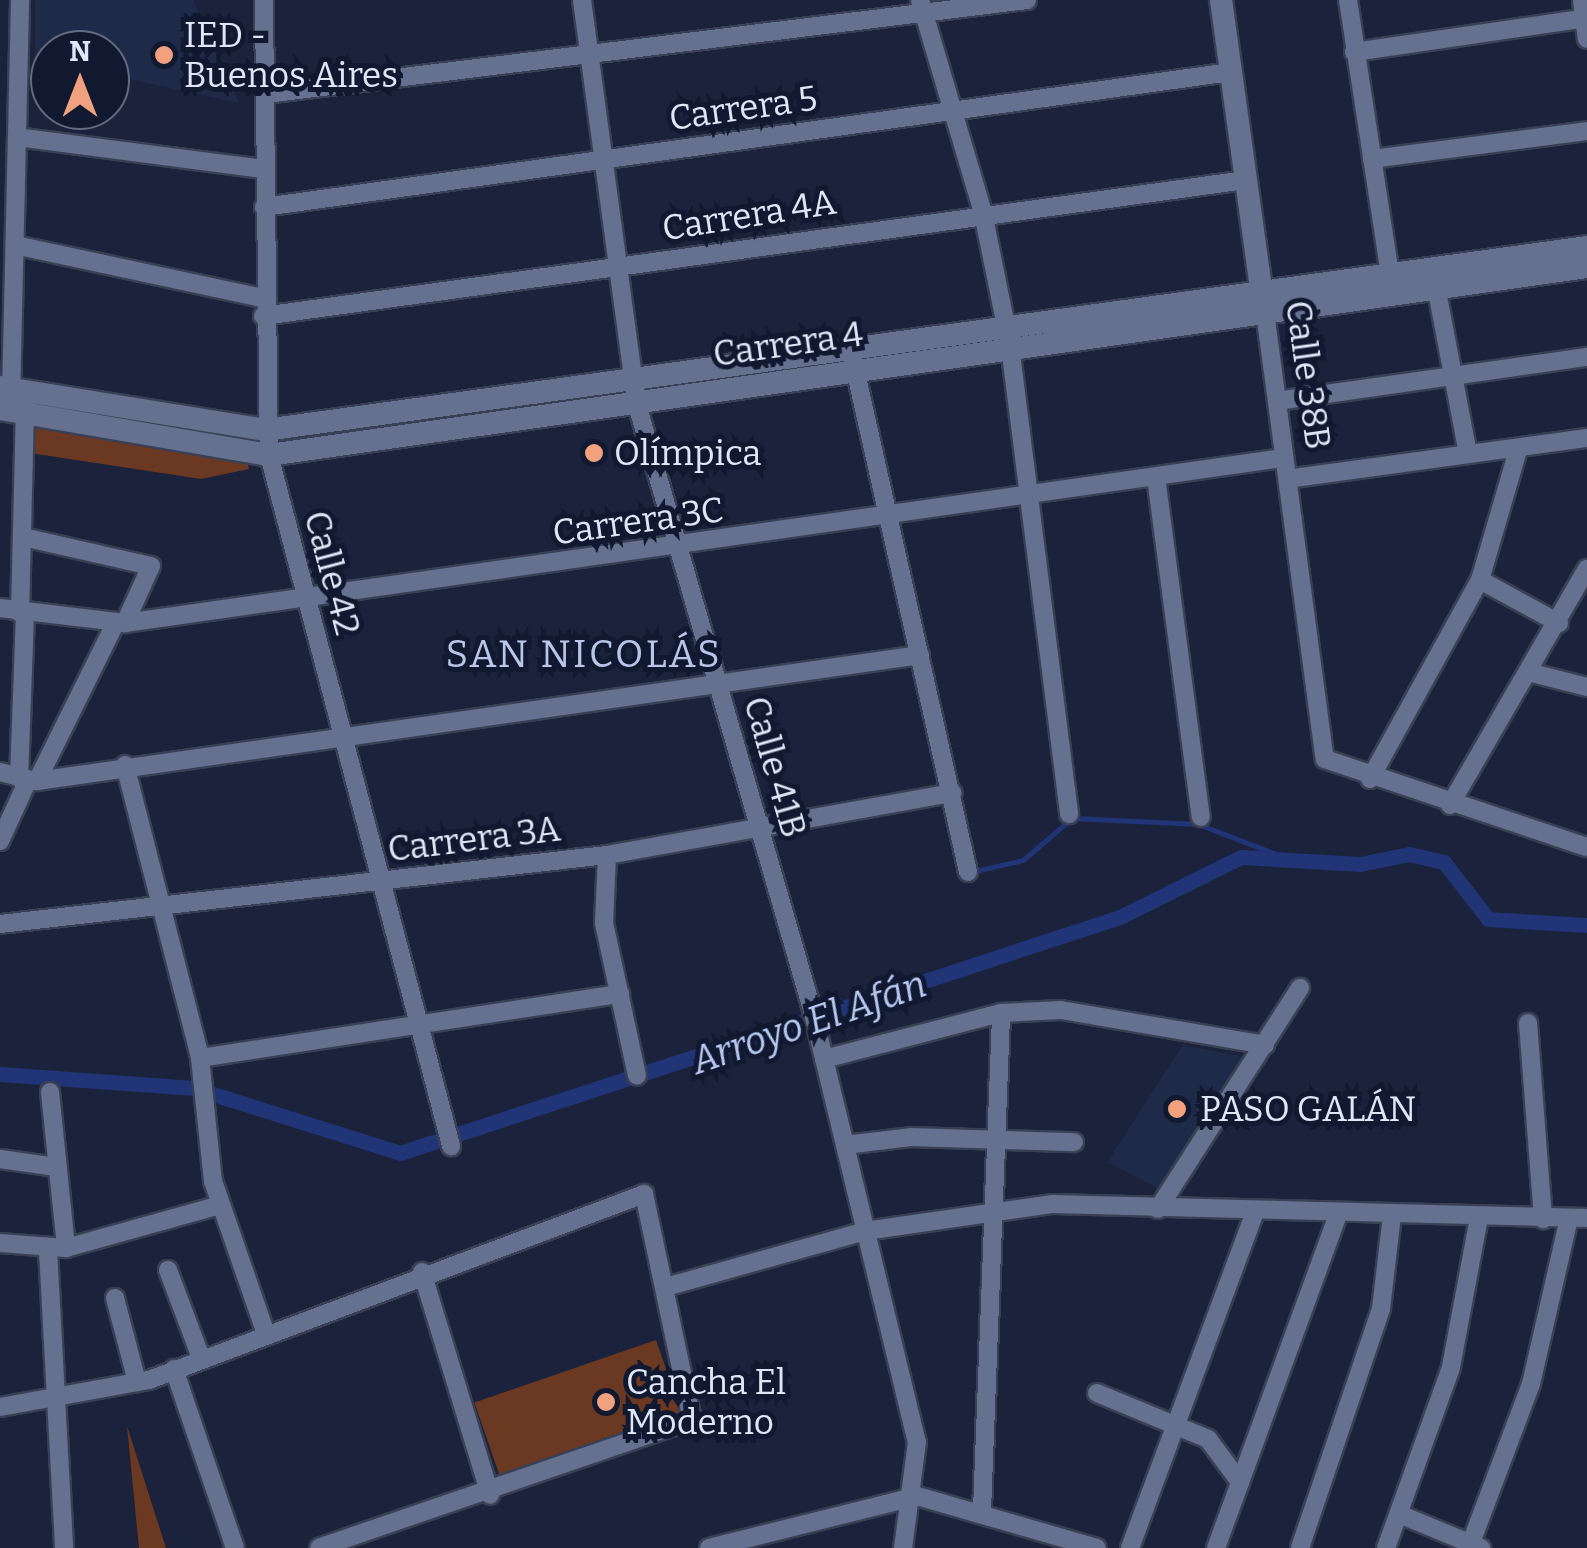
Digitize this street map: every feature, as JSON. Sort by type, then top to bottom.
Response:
[{"type":"street","points":[[20,0],[15,244],[7,276],[23,537],[28,780]]},
{"type":"street","name":"Calle 42","points":[[264,0],[262,308],[269,455],[302,601],[343,732],[451,1146]]},
{"type":"street","name":"Calle 41B","points":[[582,0],[635,392],[824,1059],[917,1442],[917,1496],[904,1548]]},
{"type":"street","points":[[266,94],[591,59],[921,7],[1027,0]]},
{"type":"street","name":"Calle 38B","points":[[1221,0],[1325,759],[1370,779]]},
{"type":"street","points":[[1348,0],[1391,283]]},
{"type":"street","points":[[921,7],[957,112],[983,213],[1008,338],[1069,814]]},
{"type":"street","points":[[1354,52],[1585,12],[1587,39]]},
{"type":"street","name":"Carrera 5","points":[[264,206],[1231,72]]},
{"type":"street","points":[[1372,159],[1587,131]]},
{"type":"street","points":[[18,137],[264,169]]},
{"type":"street","name":"Carrera 4A","points":[[15,244],[262,308],[616,268],[983,213],[1246,180]]},
{"type":"street","name":"Carrera 4","points":[[12,400],[269,455],[635,392],[1263,303],[1587,247]]},
{"type":"street","name":"Carrera 4","points":[[1391,283],[1436,286],[1587,268]]},
{"type":"street","points":[[1436,286],[1468,453]]},
{"type":"street","points":[[1284,400],[1587,358]]},
{"type":"street","points":[[854,360],[968,872]]},
{"type":"street","name":"Carrera 4","points":[[12,400],[265,430],[635,392]]},
{"type":"street","points":[[1294,478],[1587,438]]},
{"type":"street","points":[[1518,450],[1480,580],[1370,779],[1587,847]]},
{"type":"street","name":"Carrera 3C","points":[[0,608],[120,624],[682,548],[1284,458]]},
{"type":"street","points":[[1156,477],[1201,816]]},
{"type":"street","points":[[0,840],[28,780],[151,566],[23,537]]},
{"type":"street","points":[[1450,805],[1532,673],[1587,569]]},
{"type":"street","points":[[1480,580],[1558,623]]},
{"type":"street","points":[[0,772],[28,780],[343,732],[718,686],[920,655]]},
{"type":"street","points":[[1532,673],[1587,687]]},
{"type":"street","points":[[125,764],[201,1068],[220,1205],[265,1331]]},
{"type":"street","name":"Carrera 3A","points":[[0,924],[607,855],[760,834],[952,794]]},
{"type":"street","points":[[607,855],[604,923],[636,1075]]},
{"type":"street","points":[[1158,1209],[1300,988]]},
{"type":"street","points":[[201,1068],[620,994]]},
{"type":"street","points":[[824,1059],[1001,1013],[1061,1010],[1265,1045]]},
{"type":"street","points":[[982,1510],[1001,1013]]},
{"type":"street","points":[[1528,1024],[1544,1219]]},
{"type":"street","points":[[50,1092],[56,1167],[54,1397],[64,1548]]},
{"type":"street","points":[[844,1145],[994,1136],[1074,1142]]},
{"type":"street","points":[[0,1160],[56,1167]]},
{"type":"street","points":[[0,1407],[137,1382],[422,1272],[644,1194],[692,1420],[490,1495],[319,1548]]},
{"type":"street","points":[[0,1242],[57,1249],[220,1205]]},
{"type":"street","points":[[666,1287],[866,1231],[993,1212],[1158,1209],[1578,1218],[1532,1384],[1474,1546],[1399,1514]]},
{"type":"street","points":[[1130,1548],[1255,1212]]},
{"type":"street","points":[[1216,1548],[1338,1214]]},
{"type":"street","points":[[1300,1548],[1382,1309],[1392,1216]]},
{"type":"street","points":[[1386,1548],[1451,1367],[1479,1218]]},
{"type":"street","points":[[168,1270],[201,1358]]},
{"type":"street","points":[[422,1272],[490,1495]]},
{"type":"street","points":[[115,1298],[137,1382]]},
{"type":"street","points":[[174,1369],[235,1548]]},
{"type":"street","points":[[1096,1393],[1208,1439],[1240,1482]]},
{"type":"street","points":[[709,1548],[917,1496],[982,1510],[1097,1548]]},
{"type":"shaded area","name":"IED - Buenos Aires","points":[[35,0],[193,0],[239,103],[130,79],[130,30],[35,30]]},
{"type":"shaded area","points":[[31,426],[246,459],[249,469],[201,479],[30,453]]},
{"type":"shaded area","name":"PASO GALÁN","points":[[1183,1045],[1245,1057],[1161,1190],[1107,1162]]},
{"type":"shaded area","points":[[656,1340],[681,1413],[500,1475],[474,1403]]},
{"type":"shaded area","points":[[127,1426],[166,1548],[139,1548]]},
{"type":"waterway","points":[[971,872],[1023,860],[1072,818],[1198,824],[1292,860]]},
{"type":"waterway","name":"Arroyo El Afán","points":[[0,1074],[194,1088],[400,1153],[1120,917],[1241,857],[1360,864],[1409,854],[1444,862],[1488,919],[1587,925]]},
{"type":"place","name":"IED - Buenos Aires","points":[[164,55]]},
{"type":"place","name":"Olímpica","points":[[594,453]]},
{"type":"place","name":"PASO GALÁN","points":[[1177,1109]]},
{"type":"place","name":"Cancha El Moderno","points":[[606,1402]]},
{"type":"district","name":"SAN NICOLÁS","points":[[584,655]]}]
